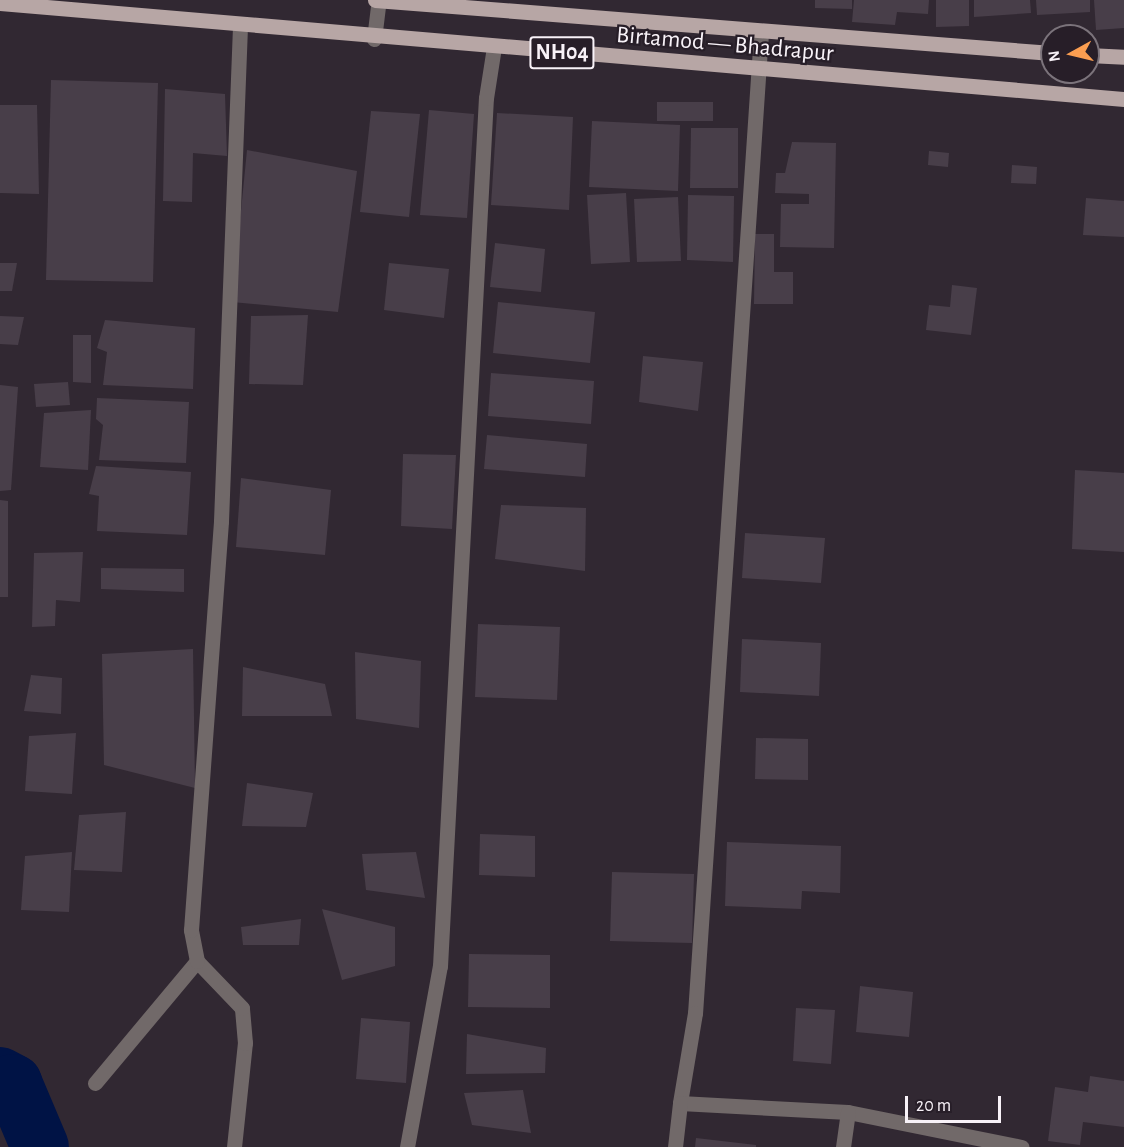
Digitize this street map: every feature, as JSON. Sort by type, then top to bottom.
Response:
[{"type":"main road","name":"Birtamod — Bhadrapur","points":[[377,0],[761,33],[1040,52]]},
{"type":"main road","name":"Birtamod — Bhadrapur","points":[[0,3],[374,39],[494,47],[759,72],[1124,99]]},
{"type":"main road","points":[[1100,56],[1124,57]]},
{"type":"street","points":[[374,39],[377,0]]},
{"type":"street","points":[[234,1147],[245,1043],[242,1008],[197,961],[190,930],[221,521],[240,25]]},
{"type":"street","points":[[675,1147],[695,1013],[761,33]]},
{"type":"street","points":[[407,1147],[440,966],[486,98],[494,47]]},
{"type":"street","points":[[95,1083],[197,961]]},
{"type":"street","points":[[680,1103],[848,1113],[1022,1147]]},
{"type":"street","points":[[843,1147],[848,1113]]},
{"type":"building","points":[[815,0],[852,0],[852,9],[815,8]]},
{"type":"building","points":[[854,0],[929,0],[928,14],[897,12],[895,25],[852,22]]},
{"type":"building","points":[[936,0],[969,0],[969,26],[936,27]]},
{"type":"building","points":[[974,0],[1030,0],[1031,13],[974,17]]},
{"type":"building","points":[[1036,0],[1090,0],[1090,12],[1037,15]]},
{"type":"building","points":[[1094,0],[1124,0],[1124,28],[1100,30],[1100,24],[1096,24]]},
{"type":"building","points":[[51,80],[158,83],[153,282],[46,280]]},
{"type":"building","points":[[165,89],[225,94],[227,156],[193,153],[192,202],[163,201]]},
{"type":"building","points":[[657,102],[713,102],[713,121],[657,121]]},
{"type":"building","points":[[0,105],[37,105],[39,194],[0,193]]},
{"type":"building","points":[[429,110],[474,114],[467,218],[420,215]]},
{"type":"building","points":[[371,111],[420,114],[409,217],[360,212]]},
{"type":"building","points":[[497,113],[573,117],[569,210],[491,205]]},
{"type":"building","points":[[592,121],[680,125],[678,191],[589,187]]},
{"type":"building","points":[[691,128],[738,128],[738,188],[690,188]]},
{"type":"building","points":[[792,142],[836,143],[834,248],[780,247],[781,204],[809,204],[809,194],[775,193],[776,173],[785,173]]},
{"type":"building","points":[[247,150],[357,171],[338,312],[232,302]]},
{"type":"building","points":[[929,151],[949,153],[948,167],[928,165]]},
{"type":"building","points":[[1012,165],[1037,167],[1036,184],[1011,183]]},
{"type":"building","points":[[626,193],[630,262],[591,264],[587,195]]},
{"type":"building","points":[[688,195],[734,196],[733,262],[687,260]]},
{"type":"building","points":[[678,197],[681,261],[637,262],[634,199]]},
{"type":"building","points":[[1086,198],[1124,201],[1124,237],[1083,235]]},
{"type":"building","points":[[755,234],[774,234],[774,272],[793,272],[793,304],[754,304]]},
{"type":"building","points":[[495,243],[545,249],[541,292],[490,287]]},
{"type":"building","points":[[0,263],[17,263],[12,291],[0,291]]},
{"type":"building","points":[[389,263],[449,269],[444,318],[384,310]]},
{"type":"building","points":[[952,285],[977,288],[971,335],[926,330],[929,305],[950,307]]},
{"type":"building","points":[[498,302],[595,312],[590,363],[493,353]]},
{"type":"building","points":[[308,315],[303,385],[249,384],[251,316]]},
{"type":"building","points":[[0,316],[24,317],[18,345],[0,344]]},
{"type":"building","points":[[105,320],[195,328],[193,389],[103,385],[107,352],[97,348]]},
{"type":"building","points":[[73,335],[91,335],[91,383],[73,382]]},
{"type":"building","points":[[643,356],[703,362],[698,411],[639,402]]},
{"type":"building","points":[[491,373],[594,381],[591,424],[488,416]]},
{"type":"building","points":[[68,382],[70,405],[36,407],[34,384]]},
{"type":"building","points":[[0,385],[18,387],[11,490],[0,491]]},
{"type":"building","points":[[97,398],[189,402],[186,463],[99,460],[103,425],[96,419]]},
{"type":"building","points":[[91,410],[88,470],[40,467],[44,413]]},
{"type":"building","points":[[487,435],[587,444],[585,477],[484,469]]},
{"type":"building","points":[[403,454],[456,455],[452,529],[401,526]]},
{"type":"building","points":[[96,466],[191,472],[187,535],[97,531],[99,496],[89,494]]},
{"type":"building","points":[[1075,470],[1124,473],[1124,552],[1072,549]]},
{"type":"building","points":[[241,478],[331,490],[325,555],[236,547]]},
{"type":"building","points":[[0,500],[8,501],[8,597],[0,597]]},
{"type":"building","points":[[501,505],[586,508],[585,571],[495,559]]},
{"type":"building","points":[[745,533],[825,538],[821,583],[742,578]]},
{"type":"building","points":[[83,552],[80,602],[56,600],[55,626],[32,627],[34,553]]},
{"type":"building","points":[[101,568],[184,569],[184,592],[101,589]]},
{"type":"building","points":[[478,624],[560,627],[557,700],[475,697]]},
{"type":"building","points":[[742,639],[821,643],[819,696],[740,692]]},
{"type":"building","points":[[193,649],[195,788],[104,765],[102,654]]},
{"type":"building","points":[[355,652],[421,661],[419,728],[356,719]]},
{"type":"building","points":[[243,667],[325,684],[332,716],[242,716]]},
{"type":"building","points":[[31,675],[62,678],[61,714],[24,711]]},
{"type":"building","points":[[76,733],[72,794],[25,791],[29,736]]},
{"type":"building","points":[[756,738],[808,739],[808,780],[755,779]]},
{"type":"building","points":[[247,783],[313,793],[306,827],[242,826]]},
{"type":"building","points":[[126,812],[122,872],[74,870],[79,815]]},
{"type":"building","points":[[480,834],[535,836],[535,877],[479,875]]},
{"type":"building","points":[[727,842],[841,846],[840,893],[802,891],[801,909],[725,906]]},
{"type":"building","points":[[72,852],[69,912],[21,910],[25,856]]},
{"type":"building","points":[[416,852],[425,898],[366,890],[362,854]]},
{"type":"building","points":[[612,872],[694,874],[692,943],[610,941]]},
{"type":"building","points":[[322,909],[395,927],[395,966],[342,980]]},
{"type":"building","points":[[301,919],[299,945],[243,945],[241,927]]},
{"type":"building","points":[[469,954],[550,955],[550,1008],[468,1007]]},
{"type":"building","points":[[860,986],[913,992],[909,1037],[856,1032]]},
{"type":"building","points":[[796,1008],[835,1010],[831,1064],[793,1061]]},
{"type":"building","points":[[361,1018],[410,1022],[406,1083],[356,1079]]},
{"type":"building","points":[[467,1034],[546,1048],[545,1073],[466,1074]]},
{"type":"building","points":[[1090,1076],[1124,1081],[1124,1127],[1083,1122],[1080,1145],[1048,1141],[1055,1087],[1088,1092]]},
{"type":"building","points":[[523,1090],[531,1133],[472,1125],[464,1093]]},
{"type":"building","points":[[696,1138],[756,1145],[756,1147],[695,1147]]},
{"type":"waterway","points":[[0,1076],[13,1083],[40,1147]]}]
